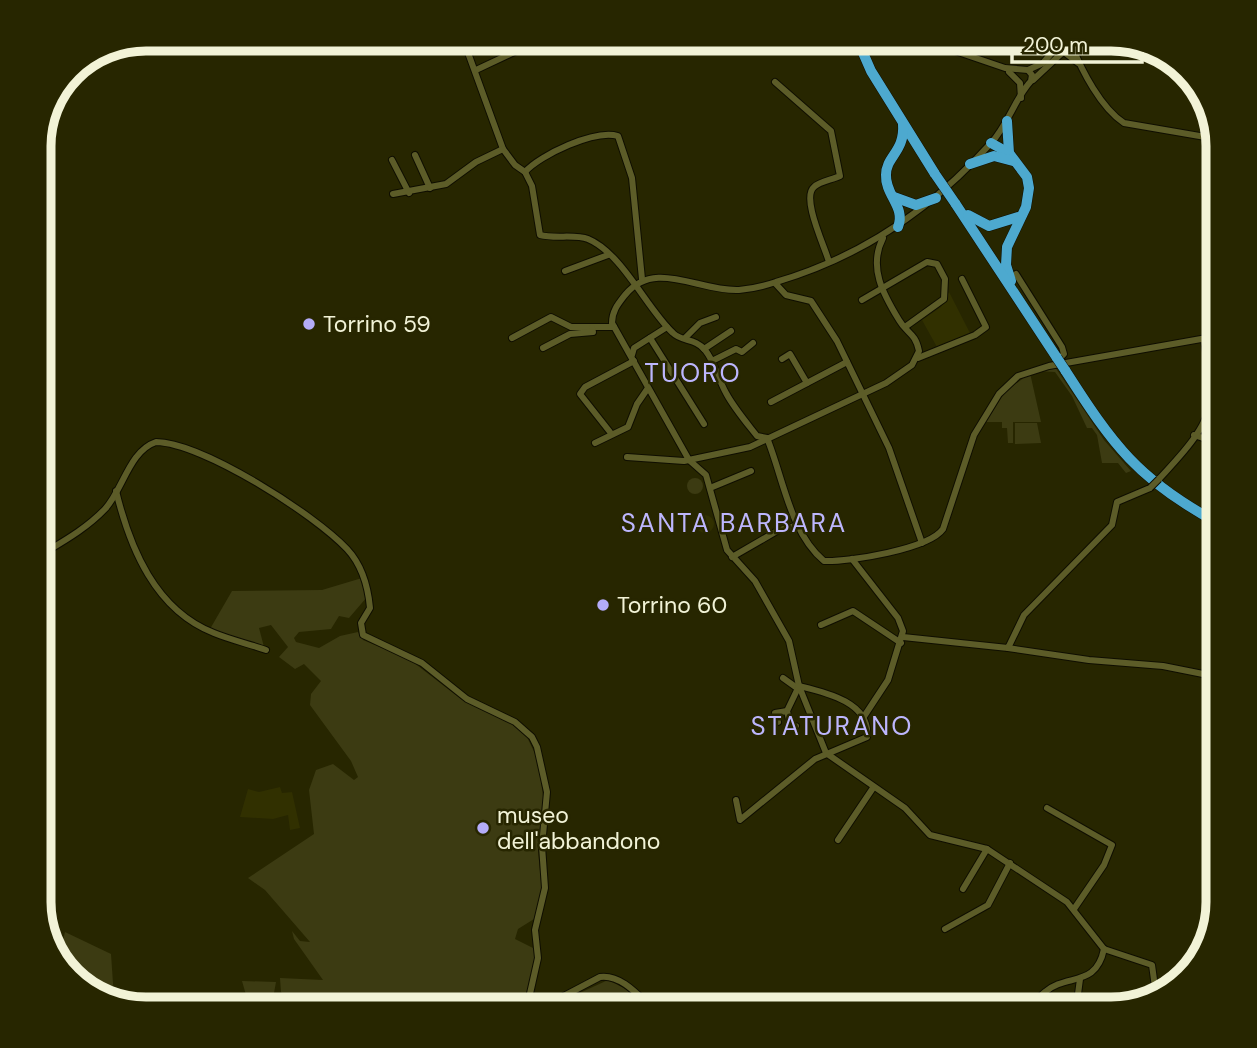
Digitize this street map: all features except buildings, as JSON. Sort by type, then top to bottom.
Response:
[{"type":"highway","points":[[863,51],[871,71],[935,174],[1014,292],[1053,362],[1065,370],[1105,432],[1147,479],[1206,516]]},
{"type":"highway","points":[[902,121],[899,151],[887,168],[887,183],[902,206],[911,208],[912,217]]},
{"type":"highway","points":[[1007,121],[1008,157]]},
{"type":"highway","points":[[991,143],[1027,177],[1029,188],[1029,198],[1018,217],[1007,247],[1006,265],[1014,292]]},
{"type":"highway","points":[[899,151],[909,150],[924,155]]},
{"type":"highway","points":[[970,164],[986,157],[1008,157]]},
{"type":"highway","points":[[902,206],[925,204],[936,198]]},
{"type":"highway","points":[[898,227],[902,206]]},
{"type":"highway","points":[[957,206],[975,222],[989,226],[1018,217]]},
{"type":"street","points":[[468,51],[503,149],[515,165],[525,172],[536,202],[540,235],[589,240],[639,280],[667,327],[678,338],[691,339],[704,349],[727,395],[757,436],[767,438]]},
{"type":"street","points":[[476,70],[515,51]]},
{"type":"street","points":[[957,51],[1005,68],[1023,80]]},
{"type":"street","points":[[1052,51],[1043,63],[1028,70],[1023,80],[1021,98],[991,143],[936,198],[884,237],[829,262],[775,282],[739,290],[659,277],[639,280],[613,312],[614,327],[689,460],[703,471],[710,488],[720,534],[732,557],[755,581],[789,641],[798,687],[826,753],[915,817],[925,832],[937,838],[988,849],[1010,863],[1074,909],[1104,948],[1152,965],[1155,986]]},
{"type":"street","points":[[1023,80],[1064,51],[1079,64]]},
{"type":"street","points":[[1074,51],[1079,64],[1109,108],[1124,123],[1205,137]]},
{"type":"street","points":[[1023,80],[1032,75],[1028,70]]},
{"type":"street","points":[[775,82],[831,131],[840,176],[813,187],[810,193],[813,215],[829,262]]},
{"type":"street","points":[[525,172],[533,163],[575,143],[605,135],[618,136],[632,178],[639,280]]},
{"type":"street","points":[[393,194],[446,184],[476,162],[503,149]]},
{"type":"street","points":[[415,155],[430,188]]},
{"type":"street","points":[[393,160],[409,193]]},
{"type":"street","points":[[884,237],[875,262],[883,289],[900,323],[914,335],[918,358]]},
{"type":"street","points":[[565,271],[608,256]]},
{"type":"street","points":[[862,300],[927,262],[937,264],[947,285],[944,299],[905,327]]},
{"type":"street","points":[[767,438],[799,525],[811,548],[824,561],[852,559],[934,539],[946,523],[964,456],[999,394],[1024,372],[1062,358],[1062,347],[1016,274]]},
{"type":"street","points":[[627,457],[689,460],[739,451],[886,383],[918,358],[975,335],[986,327],[962,279]]},
{"type":"street","points":[[775,282],[786,295],[806,298],[816,305],[890,448],[922,543]]},
{"type":"street","points":[[512,338],[551,317],[571,327],[614,327]]},
{"type":"street","points":[[685,338],[700,323],[716,317]]},
{"type":"street","points":[[633,358],[634,348],[667,327]]},
{"type":"street","points":[[543,348],[570,334],[593,332],[592,328]]},
{"type":"street","points":[[704,349],[731,331]]},
{"type":"street","points":[[650,338],[704,424]]},
{"type":"street","points":[[1053,362],[1204,339],[1206,350]]},
{"type":"street","points":[[712,361],[736,349],[743,352],[753,344]]},
{"type":"street","points":[[782,359],[790,355],[807,383]]},
{"type":"street","points":[[610,432],[580,394],[585,387],[633,358]]},
{"type":"street","points":[[771,402],[847,362]]},
{"type":"street","points":[[595,443],[628,427],[637,404],[648,388]]},
{"type":"street","points":[[1008,648],[1024,615],[1112,525],[1117,502],[1150,488],[1194,435],[1206,415]]},
{"type":"street","points":[[1194,435],[1206,439]]},
{"type":"street","points":[[51,548],[87,526],[107,507],[142,449],[162,442],[252,479],[288,500],[347,549],[363,572],[368,593],[370,608],[361,623],[363,635],[422,663],[467,699],[515,722],[532,737],[537,747],[547,792],[542,846],[545,888],[535,930],[538,958],[529,997]]},
{"type":"street","points":[[710,488],[751,471]]},
{"type":"street","points":[[116,491],[125,530],[140,564],[182,615],[214,633],[266,650]]},
{"type":"street","points":[[732,557],[777,531],[799,525]]},
{"type":"street","points":[[852,559],[859,572],[898,618],[902,640],[888,680],[863,718]]},
{"type":"street","points":[[821,625],[853,611],[902,640],[1008,648],[1088,660],[1163,666],[1206,674]]},
{"type":"street","points":[[736,800],[740,820],[798,772],[826,753],[867,737],[863,718],[843,697],[798,687],[783,678]]},
{"type":"street","points":[[796,726],[790,724],[787,711],[798,687]]},
{"type":"street","points":[[778,722],[775,713],[787,711]]},
{"type":"street","points":[[838,840],[873,788]]},
{"type":"street","points":[[1047,808],[1112,845],[1104,865],[1074,909]]},
{"type":"street","points":[[964,888],[988,849]]},
{"type":"street","points":[[946,929],[988,905],[1010,863]]},
{"type":"street","points":[[1041,997],[1046,990],[1080,979],[1098,966],[1104,948]]},
{"type":"street","points":[[562,997],[600,977],[608,976],[625,984],[639,997]]},
{"type":"street","points":[[1078,997],[1080,979]]},
{"type":"shaded area","points":[[1027,51],[1047,51],[1043,57]]},
{"type":"shaded area","points":[[949,292],[970,333],[937,347],[922,320],[941,307]]},
{"type":"shaded area","points":[[1055,367],[1104,440],[1131,471],[1126,473],[1118,463],[1102,463],[1097,435],[1092,428],[1087,428],[1072,396],[1055,372],[1037,371]]},
{"type":"shaded area","points":[[1030,373],[1041,422],[1013,422],[1013,443],[1008,443],[1007,428],[1002,428],[1002,422],[986,422],[1005,392]]},
{"type":"shaded area","points":[[1015,423],[1037,423],[1041,443],[1015,444]]},
{"type":"shaded area","points":[[695,478],[701,480],[701,492],[695,494],[689,492],[687,486],[689,480]]},
{"type":"shaded area","points":[[705,515],[711,518],[714,524],[711,530],[705,533],[699,530],[696,524],[699,518]]},
{"type":"shaded area","points":[[362,578],[367,597],[349,618],[339,616],[331,629],[299,632],[294,638],[296,642],[319,648],[340,636],[358,632],[363,640],[409,659],[461,699],[507,720],[527,737],[538,760],[544,803],[538,851],[542,891],[534,919],[518,929],[515,939],[535,949],[535,961],[526,997],[284,997],[281,992],[280,978],[323,980],[294,939],[292,931],[300,941],[310,942],[265,890],[248,878],[314,834],[309,790],[316,770],[333,764],[354,780],[358,777],[351,761],[310,705],[311,694],[321,681],[304,664],[295,669],[279,657],[288,647],[271,625],[259,628],[264,647],[210,629],[232,591],[322,590]]},
{"type":"shaded area","points":[[280,787],[282,793],[292,792],[300,828],[290,830],[288,815],[273,819],[240,817],[248,789],[259,792]]},
{"type":"shaded area","points":[[65,932],[111,954],[114,991],[98,985],[83,974],[70,960],[62,945]]},
{"type":"shaded area","points":[[608,980],[635,997],[571,997]]},
{"type":"shaded area","points":[[242,981],[276,982],[274,993],[277,997],[247,997]]},
{"type":"place","name":"Torrino 59","points":[[309,324]]},
{"type":"place","name":"Torrino 60","points":[[603,605]]},
{"type":"place","name":"museo dell'abbandono","points":[[483,828]]},
{"type":"district","name":"TUORO","points":[[693,373]]},
{"type":"district","name":"SANTA BARBARA","points":[[734,523]]},
{"type":"district","name":"STATURANO","points":[[832,726]]}]
